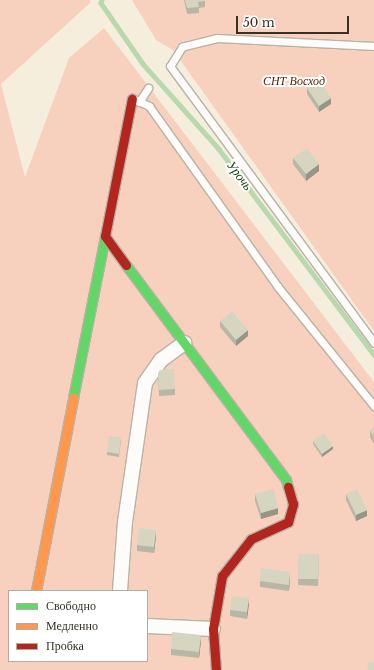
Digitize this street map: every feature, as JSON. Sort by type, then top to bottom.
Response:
[{"type":"street","points":[[36,590],[105,236],[135,100]]},
{"type":"street","points":[[105,236],[286,480],[293,504],[288,522],[251,539],[222,576],[213,628],[216,670]]},
{"type":"street","points":[[120,590],[125,522],[145,383],[161,360],[184,343]]},
{"type":"street","points":[[148,626],[213,628]]},
{"type":"lane","points":[[374,46],[217,38],[182,47],[170,66],[374,343]]},
{"type":"lane","points":[[148,88],[135,100],[149,106],[278,287],[374,406]]},
{"type":"green space","points":[[0,0],[90,0],[90,3],[1,84],[25,177],[69,58],[104,28],[374,382],[374,670],[0,670]]},
{"type":"green space","name":"СНТ Восход","points":[[132,0],[374,0],[374,331],[173,50],[156,40]]},
{"type":"building","points":[[185,0],[205,1],[198,2],[199,7],[187,8]]},
{"type":"building","points":[[319,80],[331,98],[319,106],[307,88]]},
{"type":"building","points":[[307,148],[319,164],[306,174],[293,158]]},
{"type":"building","points":[[232,311],[248,330],[236,340],[220,321]]},
{"type":"building","points":[[174,369],[175,389],[159,390],[158,373],[160,370]]},
{"type":"building","points":[[374,428],[374,437],[370,431]]},
{"type":"building","points":[[324,433],[333,446],[322,454],[313,441]]},
{"type":"building","points":[[109,436],[121,437],[119,454],[107,452]]},
{"type":"building","points":[[274,489],[278,508],[261,513],[255,494]]},
{"type":"building","points":[[357,489],[367,510],[356,515],[346,494]]},
{"type":"building","points":[[139,528],[156,530],[154,547],[137,545]]},
{"type":"building","points":[[299,554],[319,554],[318,579],[298,579]]},
{"type":"building","points":[[261,568],[290,572],[289,585],[260,581]]},
{"type":"building","points":[[232,596],[249,598],[247,612],[230,610]]},
{"type":"building","points":[[172,632],[201,635],[199,652],[171,649]]},
{"type":"building","points":[[367,662],[374,662],[374,670],[368,670]]},
{"type":"waterway","name":"Урочь","points":[[102,0],[101,3],[144,65],[219,149],[374,355]]},
{"type":"traffic: fast","points":[[73,398],[105,236]]},
{"type":"traffic: fast","points":[[126,265],[286,480],[288,487]]},
{"type":"traffic: slow","points":[[36,590],[73,398]]},
{"type":"traffic: jam","points":[[126,265],[105,236],[132,99]]},
{"type":"traffic: jam","points":[[216,670],[213,629],[222,576],[251,539],[288,522],[293,504],[288,487]]}]
